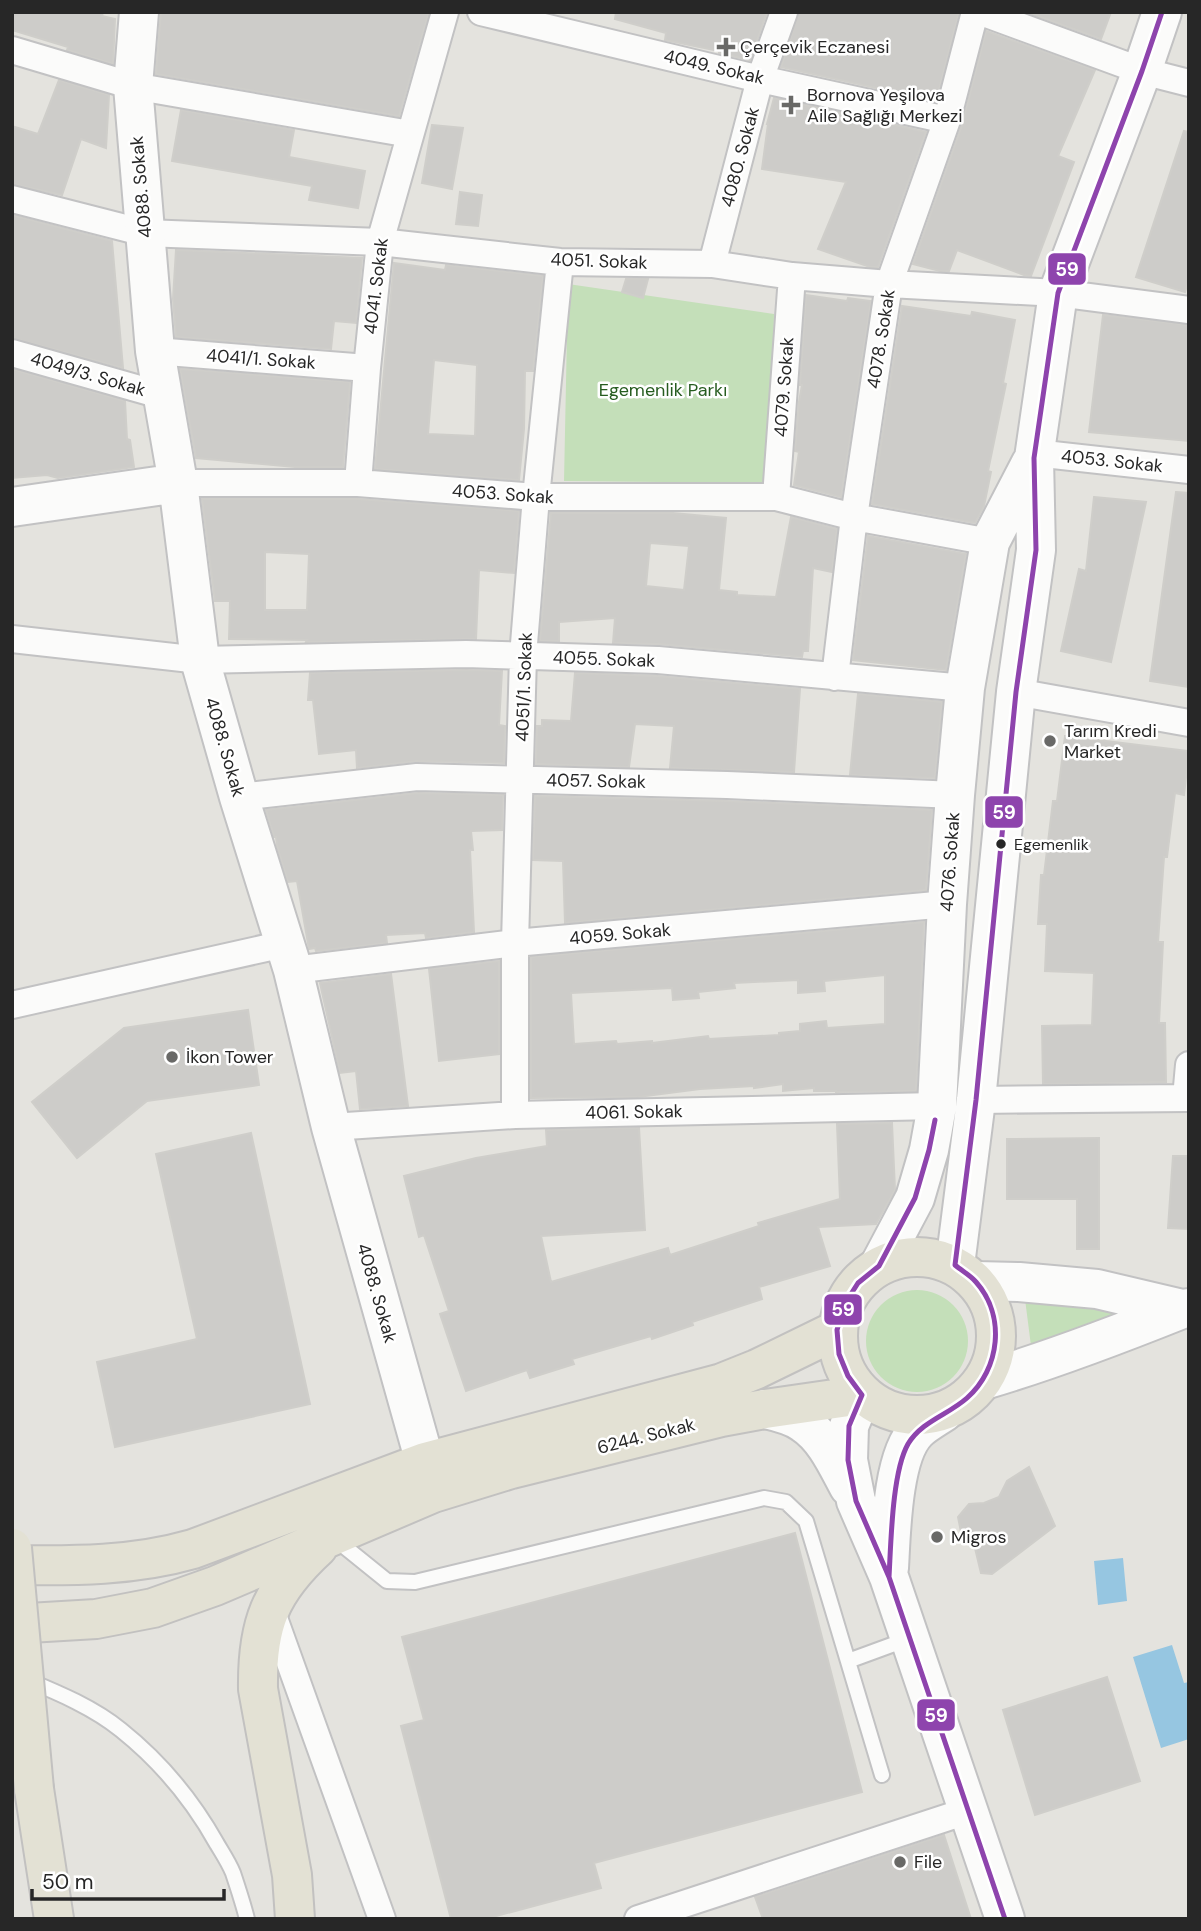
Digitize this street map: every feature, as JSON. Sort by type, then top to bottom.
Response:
[{"type":"main road","name":"4088. Sokak","points":[[139,12],[133,86],[155,351],[178,483],[200,660],[289,957],[331,1127],[429,1477]]},
{"type":"main road","name":"4076. Sokak","points":[[965,1273],[976,1100],[1016,692],[1036,550],[1034,456],[1058,293],[1162,12]]},
{"type":"main road","name":"4076. Sokak","points":[[879,1266],[915,1198],[929,1150],[937,1106],[947,904],[965,688],[990,542],[1034,456]]},
{"type":"main road","name":"4053. Sokak","points":[[12,507],[178,483]]},
{"type":"main road","points":[[944,1412],[922,1416],[900,1415],[879,1407],[862,1395],[848,1376],[839,1354],[837,1330],[844,1305],[858,1283],[879,1266],[904,1258],[930,1257],[965,1273],[1019,1282],[1097,1289],[1185,1308]]},
{"type":"main road","points":[[889,1577],[892,1517],[906,1448],[916,1432],[966,1399],[984,1380],[995,1355],[997,1329],[990,1304],[965,1273]]},
{"type":"main road","points":[[984,1380],[1100,1342],[1185,1308]]},
{"type":"main road","name":"6244. Sokak","points":[[429,1477],[722,1382],[757,1369],[837,1330]]},
{"type":"main road","points":[[856,1501],[848,1460],[849,1426],[862,1395]]},
{"type":"main road","name":"6244. Sokak","points":[[429,1477],[511,1469],[720,1417],[862,1395]]},
{"type":"main road","points":[[765,1409],[803,1422],[815,1433],[833,1458],[856,1501],[889,1577],[1005,1919]]},
{"type":"main road","points":[[12,1624],[96,1619],[153,1608],[215,1586],[331,1536],[429,1477]]},
{"type":"main road","points":[[12,1565],[94,1565],[132,1562],[175,1554],[429,1477]]},
{"type":"main road","points":[[295,1919],[292,1875],[258,1689],[257,1666],[260,1641],[270,1607],[294,1572],[331,1536]]},
{"type":"main road","points":[[12,1548],[34,1789],[54,1919]]},
{"type":"street","name":"4041. Sokak","points":[[358,483],[380,243],[445,12]]},
{"type":"street","name":"4049. Sokak","points":[[481,12],[760,79],[947,120]]},
{"type":"street","name":"4080. Sokak","points":[[712,264],[760,79],[784,12]]},
{"type":"street","name":"4078. Sokak","points":[[835,677],[854,517],[889,284],[947,120],[975,12]]},
{"type":"street","points":[[981,12],[1142,71],[1189,83]]},
{"type":"street","points":[[12,50],[133,86],[410,134]]},
{"type":"street","name":"4051. Sokak","points":[[12,200],[145,233],[380,243],[560,262],[712,264],[792,276],[1058,293],[1189,310]]},
{"type":"street","name":"4051/1. Sokak","points":[[515,1115],[515,943],[523,656],[560,262]]},
{"type":"street","name":"4079. Sokak","points":[[776,497],[792,276]]},
{"type":"street","name":"4041/1. Sokak","points":[[155,351],[367,368]]},
{"type":"street","name":"4049/3. Sokak","points":[[12,353],[164,396]]},
{"type":"street","name":"4053. Sokak","points":[[1034,456],[1189,470]]},
{"type":"street","name":"4053. Sokak","points":[[178,483],[358,483],[536,497],[776,497],[854,517],[990,542]]},
{"type":"street","name":"4055. Sokak","points":[[12,639],[200,660],[466,654],[658,660],[965,688]]},
{"type":"street","points":[[1016,692],[1189,723]]},
{"type":"street","name":"4057. Sokak","points":[[239,797],[417,777],[727,785],[955,795]]},
{"type":"street","name":"4059. Sokak","points":[[12,1005],[289,957],[515,943],[947,904]]},
{"type":"street","points":[[976,1100],[1187,1098],[1189,1065]]},
{"type":"street","name":"4061. Sokak","points":[[331,1127],[515,1115],[937,1106]]},
{"type":"street","points":[[270,1607],[382,1919]]},
{"type":"street","points":[[638,1919],[967,1811]]},
{"type":"lane","points":[[331,1536],[387,1581],[415,1583],[764,1498],[786,1502],[806,1521],[882,1775]]},
{"type":"lane","points":[[848,1661],[909,1639]]},
{"type":"lane","points":[[12,1674],[91,1710],[121,1730],[164,1770],[193,1804],[232,1870],[247,1919]]},
{"type":"green space","name":"Egemenlik Parkı","points":[[568,284],[774,314],[771,483],[564,481]]},
{"type":"green space","points":[[917,1290],[936,1294],[953,1305],[964,1322],[968,1341],[964,1360],[953,1377],[936,1388],[917,1392],[898,1388],[881,1377],[870,1360],[866,1341],[870,1322],[881,1305],[898,1294]]},
{"type":"green space","points":[[1025,1299],[1141,1313],[1031,1346]]},
{"type":"water","points":[[1123,1558],[1127,1601],[1098,1605],[1094,1561]]},
{"type":"water","points":[[1172,1645],[1184,1683],[1189,1682],[1189,1739],[1161,1748],[1133,1657]]},
{"type":"building","points":[[12,12],[103,12],[102,16],[115,19],[113,64],[12,30]]},
{"type":"building","points":[[161,12],[429,12],[399,116],[156,74]]},
{"type":"building","points":[[616,12],[767,12],[750,60],[665,40],[666,33],[615,19]]},
{"type":"building","points":[[799,12],[959,12],[936,101],[781,67]]},
{"type":"building","points":[[1027,12],[1111,12],[1101,39]]},
{"type":"building","points":[[986,31],[1095,70],[1058,156],[1074,162],[1031,276],[957,250],[949,271],[913,264],[962,125]]},
{"type":"building","points":[[59,80],[109,95],[106,148],[81,139],[62,195],[12,184],[12,126],[38,134]]},
{"type":"building","points":[[774,98],[926,132],[878,267],[870,267],[818,249],[846,182],[762,169],[767,124]]},
{"type":"building","points":[[181,110],[294,130],[289,157],[365,171],[358,208],[309,200],[312,186],[172,161]]},
{"type":"building","points":[[432,125],[463,128],[452,189],[422,183]]},
{"type":"building","points":[[1184,131],[1189,132],[1189,279],[1185,292],[1136,277]]},
{"type":"building","points":[[460,192],[482,195],[478,226],[456,224]]},
{"type":"building","points":[[12,215],[112,241],[123,368],[12,338]]},
{"type":"building","points":[[176,250],[362,258],[356,323],[334,321],[331,349],[176,337],[173,299]]},
{"type":"building","points":[[394,263],[445,270],[446,265],[543,276],[533,371],[525,371],[524,429],[519,480],[375,469]],"holes":[[[434,360],[477,365],[475,436],[428,434]]]},
{"type":"building","points":[[626,279],[648,279],[643,298],[622,292]]},
{"type":"building","points":[[806,295],[847,301],[848,298],[871,301],[841,497],[794,485],[799,452],[795,451],[802,385]]},
{"type":"building","points":[[902,306],[971,316],[972,312],[1015,320],[1003,383],[1006,384],[988,471],[991,472],[984,506],[975,523],[872,504]]},
{"type":"building","points":[[1103,315],[1189,325],[1189,441],[1089,432]]},
{"type":"building","points":[[12,369],[125,401],[127,439],[130,440],[134,467],[58,478],[47,475],[12,478]]},
{"type":"building","points":[[180,369],[350,382],[343,467],[295,467],[196,458]]},
{"type":"building","points":[[1176,492],[1189,493],[1189,687],[1150,681]]},
{"type":"building","points":[[1094,497],[1146,502],[1111,662],[1061,651],[1079,569],[1086,571]]},
{"type":"building","points":[[202,499],[357,499],[519,511],[514,573],[479,570],[476,639],[306,642],[307,640],[229,639],[230,601],[215,601]],"holes":[[[265,552],[309,554],[307,610],[265,610]]]},
{"type":"building","points":[[551,513],[673,513],[726,518],[719,590],[737,592],[737,595],[776,597],[791,517],[837,529],[832,572],[813,568],[808,651],[803,651],[802,657],[659,644],[613,643],[615,618],[559,622],[559,641],[540,641]],"holes":[[[650,543],[689,546],[684,590],[646,586]]]},
{"type":"building","points":[[868,536],[966,554],[946,670],[853,660]]},
{"type":"building","points":[[502,671],[499,725],[505,726],[504,763],[417,761],[357,768],[356,750],[319,754],[313,700],[308,700],[310,673]]},
{"type":"building","points":[[575,673],[657,676],[800,689],[794,772],[670,768],[674,726],[635,724],[629,767],[536,764],[537,726],[542,726],[542,720],[571,721]]},
{"type":"building","points":[[858,694],[942,702],[935,778],[850,775]]},
{"type":"building","points":[[1065,736],[1189,751],[1184,795],[1175,793],[1167,857],[1164,857],[1158,942],[1163,942],[1159,1023],[1165,1023],[1166,1082],[1043,1084],[1042,1026],[1092,1025],[1094,973],[1045,971],[1047,924],[1038,924],[1041,875],[1044,875],[1053,801],[1057,801]]},
{"type":"building","points":[[418,793],[503,795],[502,830],[471,831],[474,932],[426,938],[425,933],[386,935],[387,943],[316,951],[315,948],[309,949],[297,881],[288,882],[266,810]]},
{"type":"building","points":[[535,796],[932,810],[926,890],[565,923],[563,861],[533,860]]},
{"type":"building","points":[[924,922],[916,1091],[836,1092],[814,1091],[814,1088],[783,1091],[783,1084],[754,1088],[700,1089],[638,1097],[531,1098],[531,957]],"holes":[[[885,975],[885,1024],[827,1028],[826,1021],[800,1024],[800,1031],[779,1035],[709,1039],[708,1036],[652,1043],[617,1044],[616,1041],[574,1044],[571,993],[672,988],[673,1000],[699,998],[698,992],[735,988],[734,983],[798,980],[798,993],[825,991],[824,981]]]},
{"type":"building","points":[[499,961],[499,1054],[439,1061],[429,969]]},
{"type":"building","points":[[391,974],[408,1106],[360,1109],[356,1071],[340,1073],[320,983]]},
{"type":"building","name":"İkon Tower","points":[[248,1010],[259,1085],[147,1101],[77,1158],[32,1102],[124,1028]]},
{"type":"building","points":[[892,1123],[895,1190],[876,1224],[818,1227],[830,1266],[759,1287],[762,1299],[692,1322],[693,1325],[652,1339],[651,1336],[572,1359],[574,1364],[530,1378],[527,1370],[466,1391],[440,1314],[449,1311],[424,1235],[419,1237],[404,1176],[476,1158],[547,1146],[546,1130],[639,1128],[645,1230],[541,1236],[551,1282],[668,1248],[670,1255],[759,1226],[758,1223],[840,1199],[837,1124]]},
{"type":"building","points":[[251,1133],[310,1404],[115,1447],[97,1362],[197,1339],[156,1154]]},
{"type":"building","points":[[1099,1138],[1099,1249],[1077,1249],[1077,1199],[1007,1199],[1007,1139]]},
{"type":"building","points":[[1173,1156],[1189,1156],[1189,1229],[1168,1228]]},
{"type":"building","points":[[1029,1467],[1055,1526],[992,1574],[981,1573],[974,1544],[961,1532],[958,1517],[969,1504],[984,1503],[999,1497],[1007,1481]]},
{"type":"building","points":[[795,1533],[862,1792],[594,1863],[601,1888],[485,1919],[451,1919],[401,1726],[424,1720],[402,1637]]},
{"type":"building","points":[[1107,1677],[1140,1781],[1035,1815],[1003,1710]]},
{"type":"building","name":"File","points":[[944,1835],[971,1919],[763,1919],[755,1897]]},
{"type":"transit line","name":"59","points":[[889,1577],[895,1489],[908,1444],[920,1430],[960,1404],[978,1386],[987,1372],[995,1342],[992,1310],[986,1296],[974,1280],[955,1265],[976,1100],[1016,692],[1036,550],[1034,458],[1058,293],[1162,12]]},
{"type":"transit line","name":"59","points":[[935,1120],[915,1198],[879,1266],[858,1283],[844,1305],[837,1330],[839,1354],[848,1376],[862,1395],[849,1426],[848,1460],[856,1501],[889,1577],[1005,1919]]},
{"type":"place","name":"Çerçevik Eczanesi","points":[[726,47]]},
{"type":"place","name":"Bornova Yeşilova Aile Sağlığı Merkezi","points":[[791,105]]},
{"type":"place","name":"Tarım Kredi Market","points":[[1050,741]]},
{"type":"place","name":"Egemenlik","points":[[1001,844]]},
{"type":"place","name":"İkon Tower","points":[[172,1057]]},
{"type":"place","name":"Migros","points":[[937,1537]]},
{"type":"place","name":"File","points":[[900,1862]]}]
